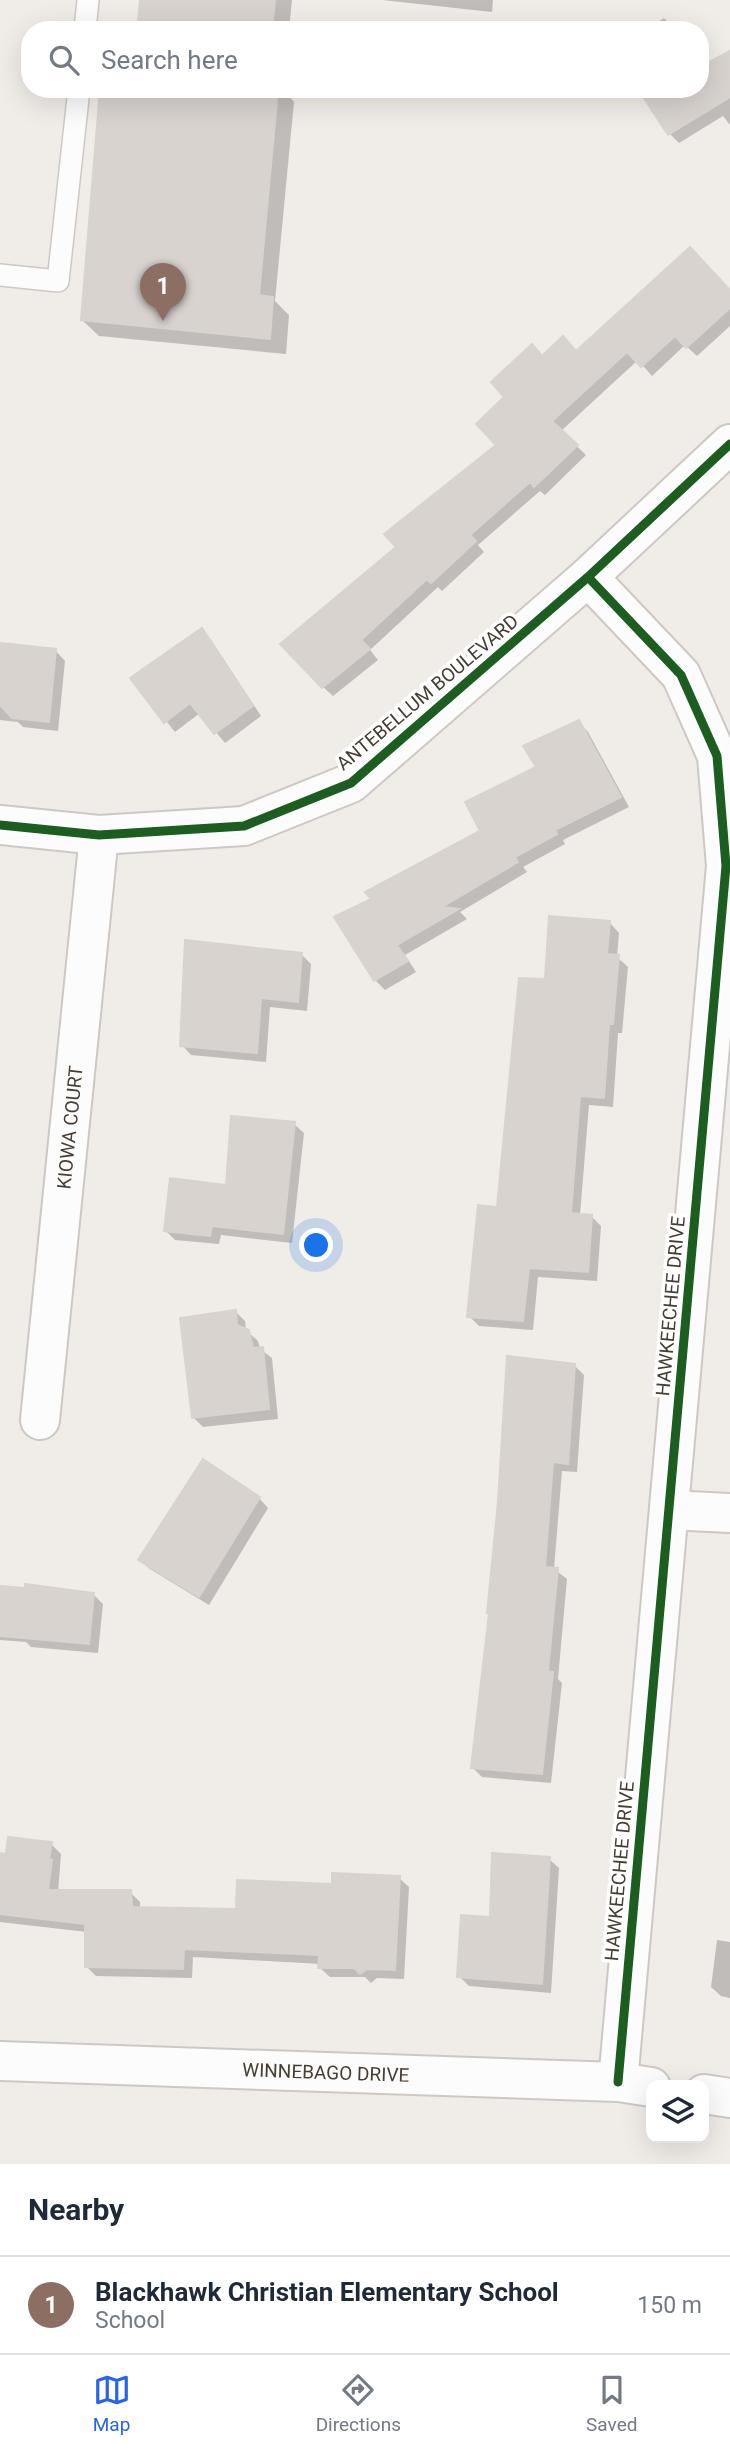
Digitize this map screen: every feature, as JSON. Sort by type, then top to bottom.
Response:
[{"type":"street","name":"ANTEBELLUM BOULEVARD","points":[[0,825],[99,835],[244,826],[351,783],[588,577],[730,444]]},
{"type":"street","name":"HAWKEECHEE DRIVE","points":[[588,577],[681,675],[717,756],[726,866],[669,1510],[635,2085]]},
{"type":"street","name":"KIOWA COURT","points":[[40,1420],[99,835]]},
{"type":"street","points":[[669,1510],[730,1513]]},
{"type":"street","name":"WINNEBAGO DRIVE","points":[[0,2061],[635,2085]]},
{"type":"street","points":[[709,2095],[730,2098]]},
{"type":"lane","points":[[86,21],[89,0]]},
{"type":"lane","points":[[0,275],[58,281],[78,98]]},
{"type":"building","points":[[140,0],[275,0],[273,21],[138,21]]},
{"type":"building","points":[[730,51],[730,97],[668,135],[644,98],[709,98],[709,62]]},
{"type":"building","points":[[99,98],[277,98],[259,295],[273,297],[270,339],[81,320]]},
{"type":"building","points":[[690,247],[730,290],[730,308],[686,348],[675,336],[641,367],[627,352],[552,421],[578,445],[534,487],[530,482],[470,535],[476,541],[431,583],[427,579],[361,640],[370,649],[322,688],[280,644],[396,547],[384,534],[496,445],[476,424],[504,397],[491,382],[532,344],[542,356],[563,336],[576,351]]},
{"type":"building","points":[[202,628],[253,706],[214,734],[190,703],[164,723],[130,678]]},
{"type":"building","points":[[0,643],[56,649],[49,722],[12,718],[0,705]]},
{"type":"building","points":[[579,720],[621,797],[555,830],[557,834],[515,857],[518,862],[442,907],[459,909],[397,945],[408,961],[374,981],[334,917],[371,899],[365,892],[480,831],[465,802],[536,767],[523,746]]},
{"type":"building","points":[[549,916],[610,921],[607,954],[619,955],[613,1024],[609,1024],[604,1098],[580,1096],[571,1213],[592,1215],[588,1272],[529,1268],[523,1321],[467,1317],[478,1205],[497,1207],[519,978],[545,979]]},
{"type":"building","points":[[185,940],[302,953],[298,1002],[261,998],[257,1053],[180,1046]]},
{"type":"building","points":[[231,1116],[295,1122],[283,1234],[212,1226],[210,1236],[164,1231],[170,1178],[226,1185]]},
{"type":"building","points":[[236,1310],[237,1325],[249,1330],[253,1348],[263,1347],[269,1409],[192,1418],[180,1318]]},
{"type":"building","points":[[507,1356],[575,1364],[568,1464],[553,1462],[545,1567],[558,1568],[548,1671],[553,1672],[542,1774],[471,1768],[489,1613]]},
{"type":"building","points":[[203,1459],[260,1497],[199,1597],[138,1560]]},
{"type":"building","points":[[25,1584],[94,1593],[89,1644],[0,1636],[0,1586],[25,1588]]},
{"type":"building","points":[[8,1837],[52,1842],[48,1890],[131,1890],[132,1907],[236,1909],[237,1880],[332,1884],[332,1873],[400,1876],[395,1970],[367,1969],[360,1974],[354,1968],[318,1968],[319,1955],[184,1949],[183,1969],[85,1967],[85,1924],[0,1914],[0,1853],[6,1854]]},
{"type":"building","points":[[492,1853],[550,1857],[542,1984],[457,1977],[461,1915],[490,1917]]},
{"type":"cycle path","points":[[0,825],[99,835],[244,826],[351,783],[588,577],[730,444]]},
{"type":"cycle path","points":[[588,577],[681,675],[717,756],[726,866],[618,2082]]},
{"type":"place","name":"Blackhawk Christian Elementary School","points":[[163,321]]}]
